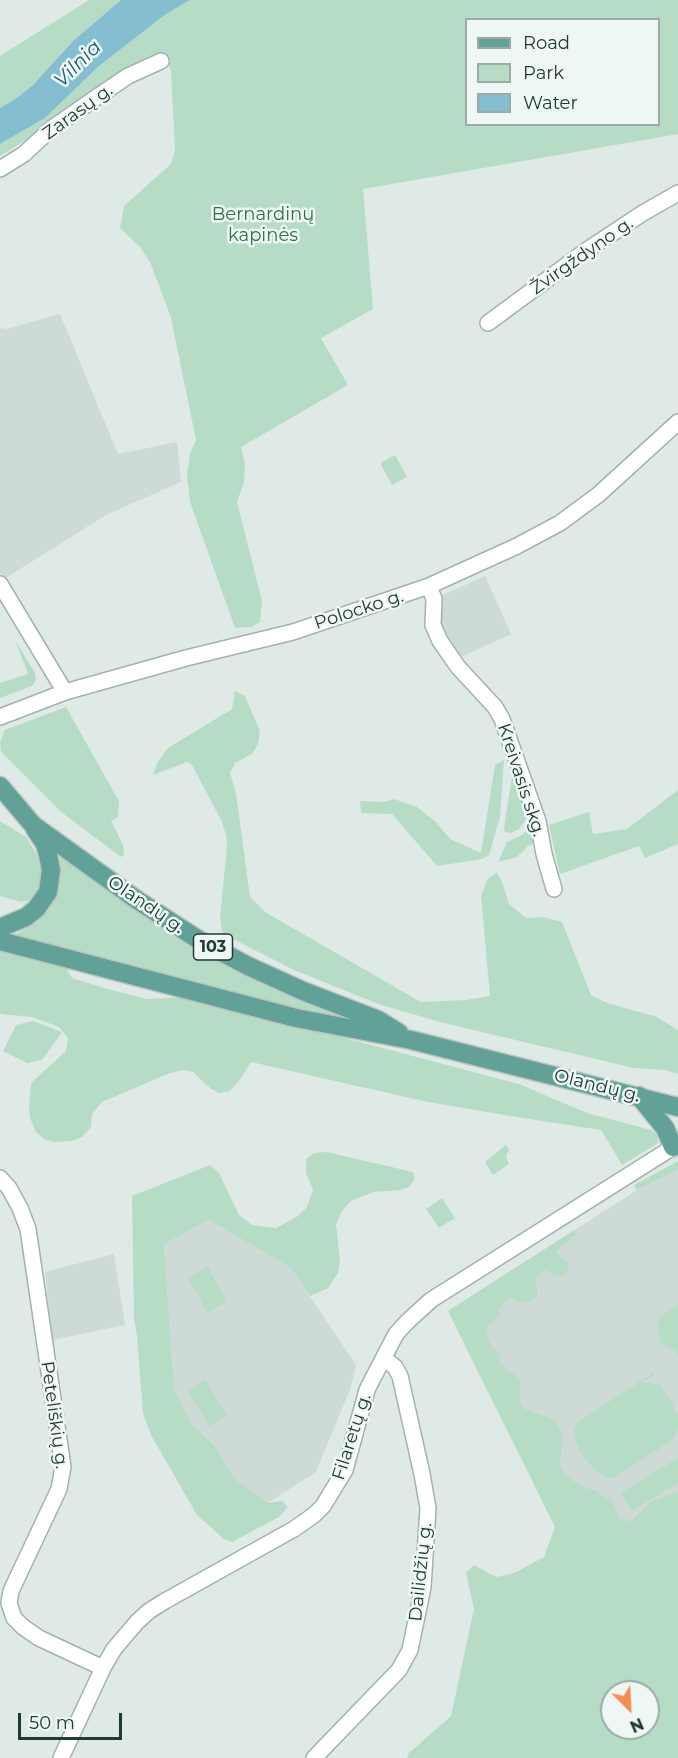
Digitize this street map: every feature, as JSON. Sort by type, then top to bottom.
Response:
[{"type":"main road","name":"Olandų g.","points":[[0,786],[33,825],[137,900],[198,940],[303,991],[378,1020],[411,1040]]},
{"type":"main road","name":"103","points":[[0,928],[26,918],[36,909],[48,892],[51,870],[48,855],[45,844],[33,825]]},
{"type":"main road","name":"Olandų g.","points":[[0,941],[296,1018],[411,1040],[678,1107]]},
{"type":"main road","points":[[639,1096],[665,1128],[676,1146]]},
{"type":"street","name":"Zarasų g.","points":[[0,169],[24,154],[51,129],[128,76],[161,61]]},
{"type":"street","name":"Žvirgždyno g.","points":[[488,323],[587,250],[678,193]]},
{"type":"street","name":"Polocko g.","points":[[0,717],[65,692],[186,658],[293,632],[429,586],[517,546],[560,523],[598,495],[678,422]]},
{"type":"street","points":[[0,584],[65,692]]},
{"type":"street","name":"Kreivasis skg.","points":[[429,586],[434,598],[434,626],[440,641],[448,654],[482,692],[502,719],[538,821],[554,889]]},
{"type":"street","name":"Filaretų g.","points":[[61,1758],[103,1668],[126,1634],[149,1611],[294,1529],[323,1506],[345,1470],[368,1390],[396,1334],[407,1322],[431,1300],[676,1146]]},
{"type":"street","name":"Peteliškių g.","points":[[0,1178],[9,1188],[20,1208],[28,1229],[63,1467],[59,1490],[11,1591],[9,1603],[14,1618],[23,1627],[39,1638],[103,1668]]},
{"type":"street","name":"Dailidžių g.","points":[[314,1758],[399,1670],[410,1650],[423,1587],[428,1508],[400,1376],[384,1358]]},
{"type":"shaded area","points":[[60,314],[118,454],[177,442],[181,482],[106,515],[4,579],[0,572],[0,328],[7,329]]},
{"type":"shaded area","points":[[485,576],[511,634],[459,658],[449,645],[436,619],[436,598]]},
{"type":"shaded area","points":[[678,1170],[678,1531],[587,1590],[448,1311],[637,1190]]},
{"type":"shaded area","points":[[209,1220],[291,1268],[356,1365],[351,1387],[316,1472],[268,1503],[234,1478],[215,1446],[191,1423],[174,1389],[164,1244]]},
{"type":"shaded area","points":[[114,1254],[125,1325],[52,1340],[45,1272]]},
{"type":"green space","points":[[89,0],[121,0],[73,41],[32,86],[0,108],[0,56]]},
{"type":"green space","name":"Bernardinų kapinės","points":[[190,0],[678,0],[678,134],[363,189],[373,309],[321,338],[348,385],[241,447],[245,464],[244,482],[237,502],[262,601],[260,622],[252,627],[235,628],[190,502],[187,474],[190,454],[196,440],[171,318],[150,262],[140,247],[120,228],[124,206],[171,164],[175,151],[171,71],[164,54],[133,67],[41,131],[0,156],[0,144],[45,118],[99,66],[166,14]]},
{"type":"green space","points":[[395,455],[407,477],[392,485],[380,463]]},
{"type":"green space","points":[[15,640],[35,673],[36,680],[32,686],[0,698],[0,683],[28,674]]},
{"type":"green space","points":[[235,691],[245,696],[260,731],[258,744],[252,754],[235,763],[230,773],[236,793],[250,897],[265,912],[421,1002],[466,1000],[490,996],[481,896],[488,878],[497,873],[509,904],[526,918],[543,917],[562,922],[591,995],[607,1003],[657,1017],[678,1030],[678,1074],[665,1070],[634,1068],[444,1023],[381,1005],[294,970],[222,932],[220,916],[227,847],[226,834],[221,820],[192,765],[187,762],[153,775],[157,763],[168,748],[232,709]]},
{"type":"green space","points":[[66,707],[119,801],[118,817],[111,821],[123,845],[124,854],[121,857],[61,812],[1,752],[0,742],[5,730]]},
{"type":"green space","points":[[504,760],[500,817],[489,855],[482,859],[437,866],[392,814],[361,813],[360,801],[384,802],[394,799],[417,807],[435,821],[450,839],[481,853],[495,765]]},
{"type":"green space","points":[[515,775],[529,808],[525,821],[519,829],[511,833],[505,832],[504,828],[512,777]]},
{"type":"green space","points":[[678,790],[678,844],[645,858],[639,846],[560,874],[549,825],[589,812],[593,834],[627,829]]},
{"type":"green space","points":[[0,821],[26,837],[40,863],[37,891],[29,900],[21,902],[0,896]]},
{"type":"green space","points":[[533,825],[538,842],[528,846],[517,857],[498,862],[507,842],[522,835]]},
{"type":"green space","points":[[59,851],[348,1018],[372,1029],[13,936],[40,920],[54,899],[60,872]]},
{"type":"green space","points":[[0,950],[65,966],[72,978],[146,999],[189,997],[519,1084],[587,1113],[651,1130],[657,1135],[658,1143],[622,1165],[601,1130],[428,1102],[251,1062],[230,1091],[219,1093],[211,1089],[193,1072],[183,1070],[170,1073],[102,1102],[92,1114],[91,1127],[82,1137],[72,1141],[53,1142],[44,1139],[36,1132],[30,1118],[31,1083],[66,1051],[68,1038],[59,1027],[32,1017],[0,1014]]},
{"type":"green space","points":[[33,1021],[62,1032],[42,1060],[27,1063],[3,1051],[16,1025]]},
{"type":"green space","points":[[506,1145],[509,1149],[506,1157],[509,1164],[493,1175],[485,1162]]},
{"type":"green space","points":[[327,1152],[413,1172],[415,1179],[409,1187],[373,1192],[351,1201],[342,1211],[336,1224],[340,1261],[338,1273],[328,1288],[310,1296],[291,1268],[209,1220],[164,1244],[174,1389],[191,1423],[215,1446],[234,1478],[268,1503],[282,1501],[288,1507],[279,1517],[232,1542],[224,1539],[197,1515],[151,1435],[143,1413],[134,1318],[132,1196],[210,1165],[219,1173],[239,1215],[252,1225],[276,1228],[298,1216],[307,1207],[313,1190],[306,1173],[306,1159],[314,1153]]},
{"type":"green space","points":[[678,1161],[678,1170],[637,1190],[634,1185]]},
{"type":"green space","points":[[442,1198],[455,1218],[439,1228],[426,1209]]},
{"type":"green space","points":[[573,1231],[576,1235],[555,1252],[567,1262],[569,1268],[564,1275],[557,1276],[545,1270],[534,1279],[537,1296],[522,1303],[510,1298],[504,1302],[499,1309],[500,1316],[486,1327],[487,1333],[491,1346],[500,1355],[500,1365],[520,1379],[520,1400],[523,1408],[555,1420],[563,1436],[560,1463],[564,1475],[585,1488],[597,1491],[605,1498],[611,1497],[620,1520],[631,1521],[654,1500],[678,1492],[678,1758],[407,1758],[409,1753],[451,1716],[474,1609],[466,1573],[474,1565],[496,1577],[514,1573],[544,1557],[555,1527],[448,1311]]},
{"type":"green space","points":[[208,1267],[227,1302],[207,1313],[188,1277]]},
{"type":"green space","points":[[678,1304],[678,1356],[674,1350],[661,1343],[657,1327],[659,1318]]},
{"type":"green space","points":[[653,1373],[654,1375],[643,1382],[660,1385],[669,1397],[678,1417],[675,1436],[671,1441],[614,1477],[598,1473],[581,1454],[574,1429],[578,1422]]},
{"type":"green space","points":[[206,1380],[227,1416],[209,1426],[188,1391]]},
{"type":"green space","points":[[678,1458],[678,1483],[632,1511],[621,1493]]},
{"type":"water","name":"Vilnia","points":[[121,0],[190,0],[166,14],[99,66],[45,118],[0,144],[0,108],[32,86],[73,41]]}]
